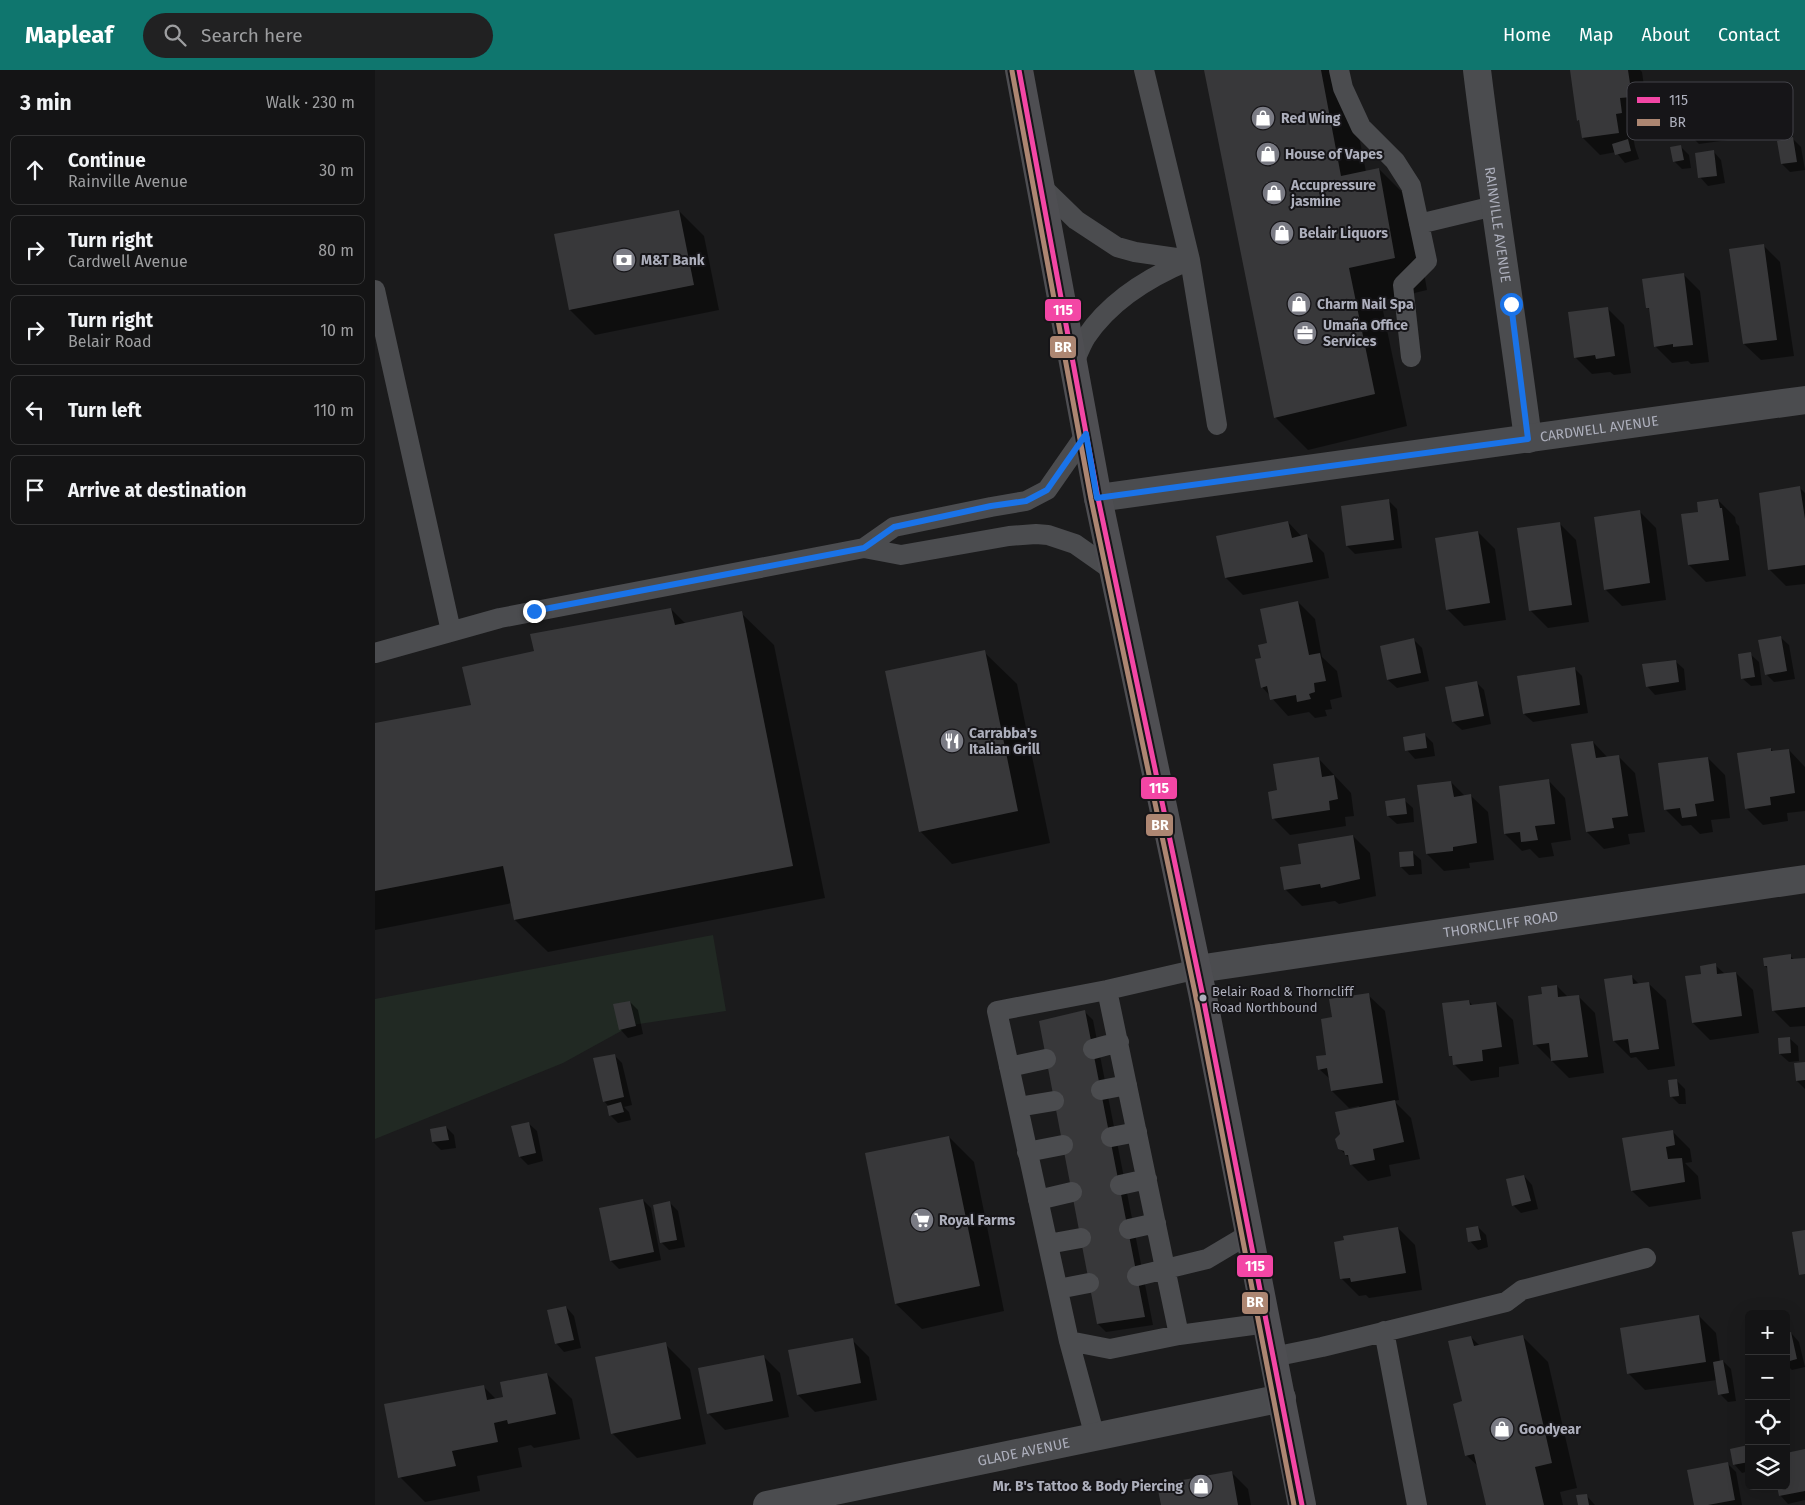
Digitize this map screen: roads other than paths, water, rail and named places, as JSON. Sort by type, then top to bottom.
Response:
[{"type":"main road","points":[[1019,70],[1097,498],[1197,969],[1302,1505]]},
{"type":"street","name":"RAINVILLE AVENUE","points":[[1477,70],[1494,206],[1511,304],[1528,439]]},
{"type":"street","name":"CARDWELL AVENUE","points":[[1097,498],[1805,400]]},
{"type":"street","name":"THORNCLIFF ROAD","points":[[1197,969],[1805,879]]},
{"type":"street","name":"GLADE AVENUE","points":[[767,1505],[1282,1398]]},
{"type":"lane","points":[[1144,70],[1190,260],[1217,425]]},
{"type":"lane","points":[[1339,70],[1343,88],[1361,128],[1395,161],[1411,186],[1427,260],[1403,285],[1411,357]]},
{"type":"lane","points":[[1040,185],[1077,220],[1117,247],[1135,252],[1190,260]]},
{"type":"lane","points":[[1419,224],[1494,206]]},
{"type":"lane","points":[[1073,365],[1086,337],[1101,317],[1134,289],[1169,269],[1190,260]]},
{"type":"lane","points":[[375,290],[451,631]]},
{"type":"lane","points":[[864,548],[894,527],[991,506],[1026,501],[1047,490],[1086,434]]},
{"type":"lane","points":[[375,653],[500,618],[864,548],[901,556],[1009,536],[1036,534],[1075,544],[1113,570]]},
{"type":"lane","points":[[1095,1437],[1069,1341],[997,1011],[1107,990],[1197,969]]},
{"type":"lane","points":[[1107,990],[1179,1335]]},
{"type":"lane","points":[[1093,1049],[1119,1042]]},
{"type":"lane","points":[[1009,1067],[1046,1059]]},
{"type":"lane","points":[[1101,1090],[1127,1086]]},
{"type":"lane","points":[[1018,1107],[1054,1101]]},
{"type":"lane","points":[[1111,1138],[1137,1132]]},
{"type":"lane","points":[[1027,1152],[1063,1145]]},
{"type":"lane","points":[[1120,1185],[1147,1178]]},
{"type":"lane","points":[[1038,1200],[1072,1192]]},
{"type":"lane","points":[[1129,1229],[1156,1223]]},
{"type":"lane","points":[[1137,1276],[1207,1259],[1249,1234]]},
{"type":"lane","points":[[1048,1244],[1081,1238]]},
{"type":"lane","points":[[1273,1357],[1506,1302],[1522,1290],[1646,1258]]},
{"type":"lane","points":[[1058,1289],[1089,1283]]},
{"type":"lane","points":[[1069,1341],[1110,1349],[1179,1335],[1267,1323]]},
{"type":"lane","points":[[1384,1332],[1417,1505]]},
{"type":"place","name":"Red Wing","points":[[1263,118]]},
{"type":"place","name":"House of Vapes","points":[[1268,154]]},
{"type":"place","name":"Accupressure jasmine","points":[[1274,193]]},
{"type":"place","name":"Belair Liquors","points":[[1282,233]]},
{"type":"place","name":"M&T Bank","points":[[624,260]]},
{"type":"place","name":"Charm Nail Spa","points":[[1299,304]]},
{"type":"place","name":"Umaña Office Services","points":[[1305,333]]},
{"type":"place","name":"Carrabba's Italian Grill","points":[[952,741]]},
{"type":"place","name":"Belair Road & Thorncliff Road Northbound","points":[[1203,998]]},
{"type":"place","name":"Royal Farms","points":[[922,1220]]},
{"type":"place","name":"Goodyear","points":[[1502,1429]]},
{"type":"place","name":"Mr. B's Tattoo & Body Piercing","points":[[1201,1486]]}]
